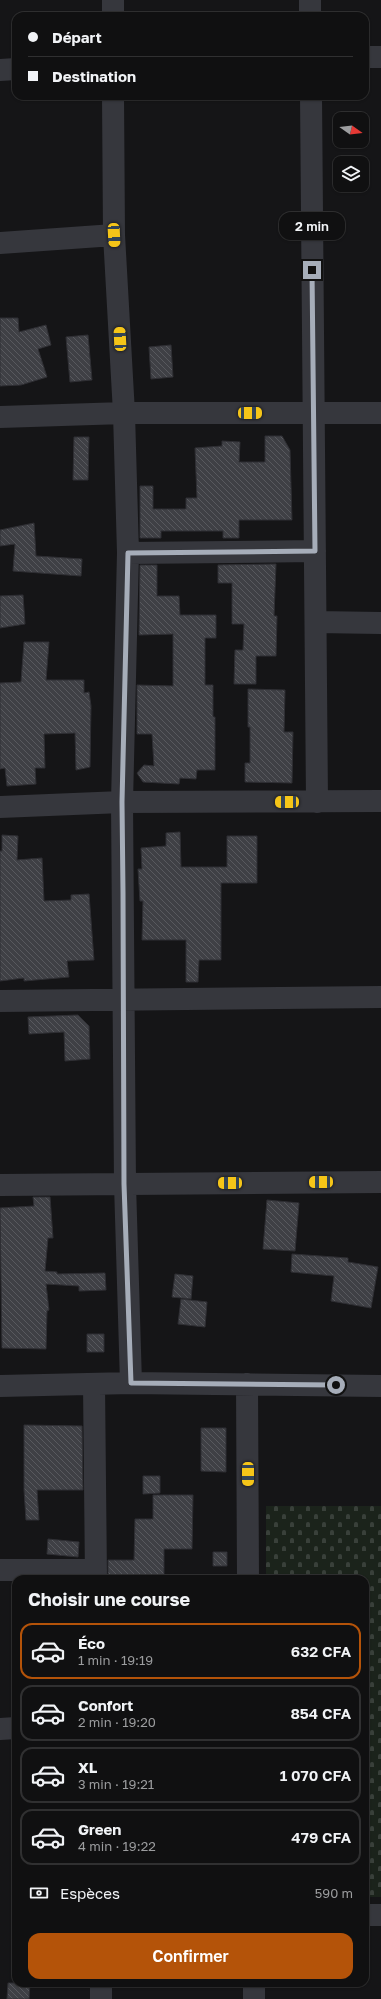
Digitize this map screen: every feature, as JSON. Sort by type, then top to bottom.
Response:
[{"type":"street","points":[[113,0],[113,12]]},
{"type":"street","points":[[310,0],[310,12]]},
{"type":"street","points":[[369,57],[381,57]]},
{"type":"street","points":[[0,70],[12,69]]},
{"type":"street","points":[[113,100],[114,235],[124,413],[128,553],[122,802],[124,1184],[131,1383]]},
{"type":"street","points":[[310,100],[317,802]]},
{"type":"street","points":[[0,243],[114,235]]},
{"type":"street","points":[[0,417],[124,413],[381,412]]},
{"type":"street","points":[[128,553],[315,551]]},
{"type":"street","points":[[316,622],[381,623]]},
{"type":"street","points":[[0,807],[122,802],[381,801]]},
{"type":"street","points":[[0,1001],[381,997]]},
{"type":"street","points":[[0,1185],[381,1182]]},
{"type":"street","points":[[0,1386],[131,1383],[381,1386]]},
{"type":"street","points":[[0,1570],[96,1574],[94,1384]]},
{"type":"street","points":[[247,1384],[248,1575]]},
{"type":"street","points":[[0,1729],[12,1728]]},
{"type":"street","points":[[369,1915],[381,1915]]},
{"type":"street","points":[[101,1987],[101,1999]]},
{"type":"street","points":[[254,1987],[254,1999]]},
{"type":"green space","points":[[266,1506],[381,1506],[381,1897],[369,1897],[369,1575],[266,1575]]},
{"type":"building","points":[[0,318],[18,318],[19,332],[46,325],[51,345],[38,349],[47,377],[21,385],[0,386]]},
{"type":"building","points":[[88,335],[92,380],[70,382],[66,337]]},
{"type":"building","points":[[171,345],[173,377],[151,379],[149,347]]},
{"type":"building","points":[[265,436],[282,436],[290,450],[292,520],[239,520],[239,538],[223,538],[223,531],[161,531],[161,538],[140,538],[140,486],[153,486],[153,509],[186,509],[186,498],[197,498],[195,448],[222,446],[222,441],[240,442],[239,462],[265,462]]},
{"type":"building","points":[[74,437],[89,437],[88,480],[73,480]]},
{"type":"building","points":[[34,523],[36,556],[82,559],[81,576],[13,571],[15,544],[0,546],[0,530]]},
{"type":"building","points":[[276,564],[274,616],[277,616],[276,656],[256,656],[256,684],[234,684],[235,650],[243,650],[244,624],[232,624],[232,583],[218,583],[218,565]]},
{"type":"building","points":[[140,565],[157,565],[157,596],[179,596],[180,615],[216,615],[216,638],[205,638],[205,685],[213,685],[213,717],[215,717],[215,770],[197,770],[196,779],[180,778],[179,784],[143,782],[137,773],[144,765],[154,766],[152,734],[137,734],[137,685],[173,686],[173,634],[139,635]]},
{"type":"building","points":[[23,595],[25,624],[0,628],[0,596]]},
{"type":"building","points":[[24,642],[49,642],[46,680],[84,680],[84,693],[89,692],[91,706],[90,767],[76,770],[75,733],[44,734],[45,768],[35,768],[36,784],[7,786],[5,768],[0,769],[0,683],[21,682]]},
{"type":"building","points":[[248,689],[285,690],[284,732],[293,732],[292,783],[245,782],[245,763],[250,763]]},
{"type":"building","points":[[180,832],[181,867],[227,867],[227,836],[257,836],[257,883],[221,883],[221,960],[199,960],[198,982],[186,982],[186,940],[142,940],[143,901],[140,901],[138,869],[142,869],[141,848],[166,846],[166,833]]},
{"type":"building","points":[[2,835],[18,836],[17,860],[42,858],[44,901],[71,900],[71,895],[89,894],[94,960],[67,961],[69,977],[24,981],[24,978],[0,981],[0,851],[2,851]]},
{"type":"building","points":[[78,1015],[89,1026],[90,1059],[65,1061],[64,1032],[29,1034],[28,1017]]},
{"type":"building","points":[[33,1197],[50,1197],[53,1238],[48,1238],[45,1271],[57,1272],[57,1274],[105,1273],[106,1290],[79,1291],[79,1286],[46,1284],[49,1310],[47,1311],[46,1349],[2,1348],[0,1208],[34,1206]]},
{"type":"building","points":[[267,1200],[299,1203],[295,1251],[263,1249]]},
{"type":"building","points":[[292,1254],[348,1258],[348,1262],[378,1267],[371,1308],[331,1301],[334,1276],[291,1272]]},
{"type":"building","points":[[175,1274],[193,1276],[191,1299],[172,1297]]},
{"type":"building","points":[[181,1299],[207,1302],[205,1327],[178,1324]]},
{"type":"building","points":[[87,1334],[104,1334],[104,1352],[87,1352]]},
{"type":"building","points":[[24,1425],[82,1426],[83,1490],[37,1490],[39,1520],[26,1520],[24,1490]]},
{"type":"building","points":[[201,1428],[226,1428],[226,1472],[201,1471]]},
{"type":"building","points":[[143,1476],[160,1476],[160,1493],[143,1494]]},
{"type":"building","points":[[153,1495],[193,1495],[192,1549],[164,1549],[164,1575],[108,1575],[108,1560],[134,1560],[135,1519],[153,1519]]},
{"type":"building","points":[[48,1539],[79,1542],[78,1557],[47,1554]]},
{"type":"building","points":[[213,1552],[227,1552],[227,1566],[213,1566]]},
{"type":"building","points":[[8,1983],[12,1983],[12,1987],[30,1987],[29,1999],[7,1999]]},
{"type":"route","points":[[312,270],[315,551],[128,553],[122,802],[124,1184],[131,1383],[336,1385]]}]
